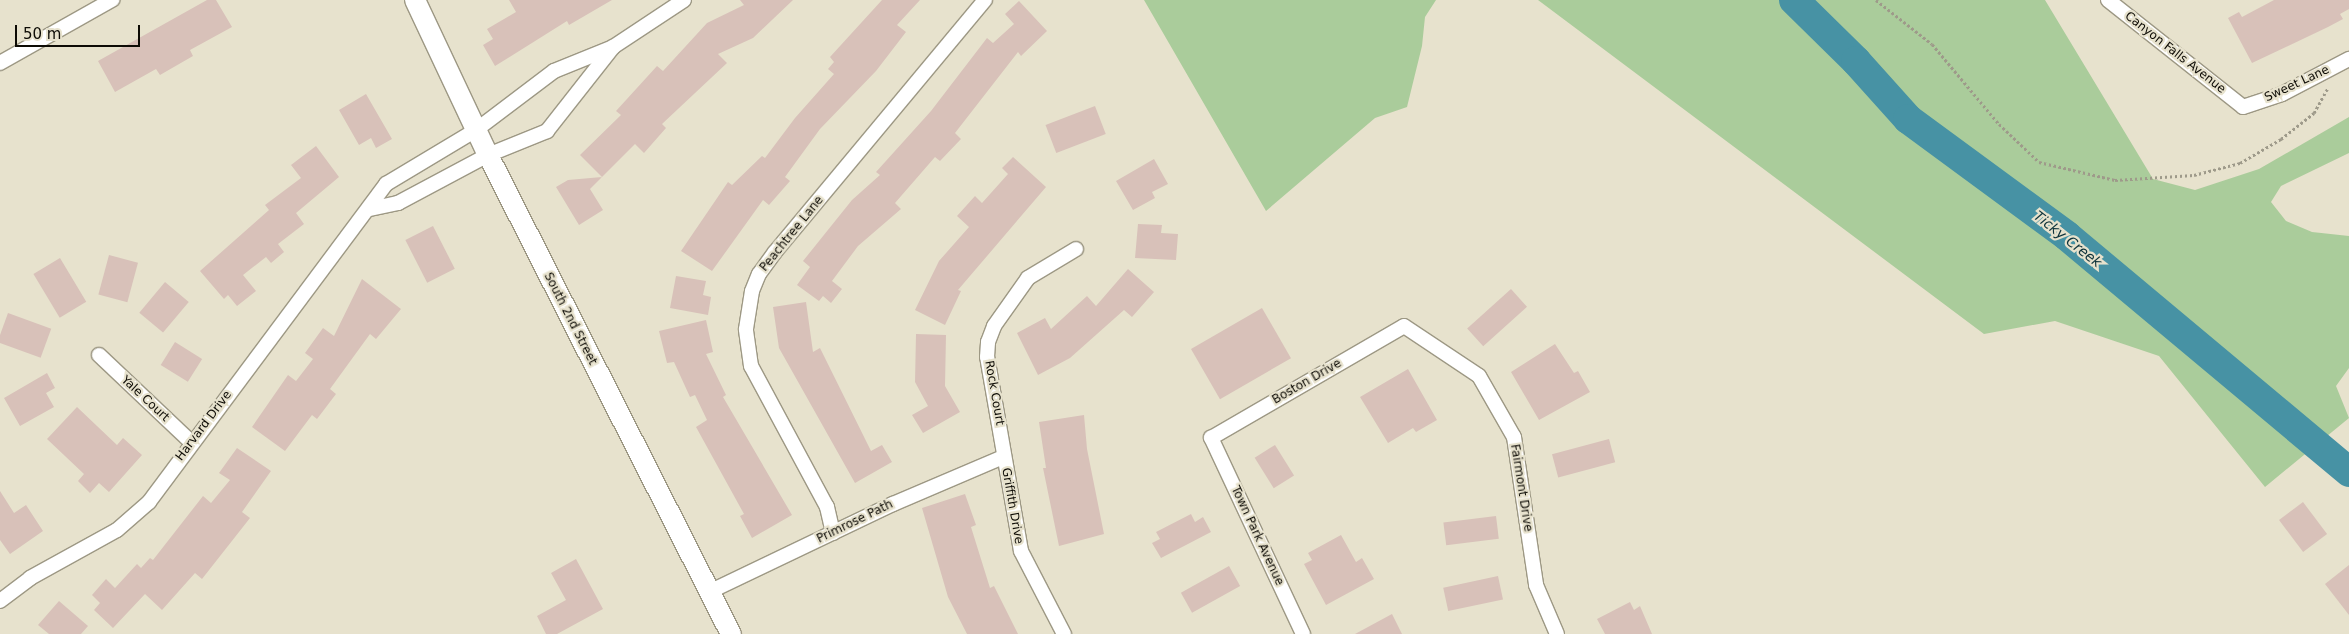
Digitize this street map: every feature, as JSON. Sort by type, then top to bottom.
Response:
[{"type":"main road","name":"South 2nd Street","points":[[415,0],[488,155],[731,634]]},
{"type":"street","points":[[0,63],[112,0]]},
{"type":"street","points":[[370,209],[398,203],[488,155],[547,131],[614,46],[684,0]]},
{"type":"street","name":"Peachtree Lane","points":[[833,533],[827,507],[751,366],[746,328],[752,291],[759,274],[775,252],[985,0]]},
{"type":"street","name":"Canyon Falls Avenue","points":[[2108,0],[2243,107]]},
{"type":"street","name":"Harvard Drive","points":[[0,601],[30,578],[117,530],[148,502],[191,442],[370,209],[386,184],[476,130],[554,71],[614,46]]},
{"type":"street","name":"Sweet Lane","points":[[2243,107],[2282,94],[2349,59]]},
{"type":"street","name":"Rock Court","points":[[1004,457],[987,357],[988,342],[1010,300],[1028,278],[1076,248]]},
{"type":"street","name":"Boston Drive","points":[[1211,438],[1404,326]]},
{"type":"street","name":"Fairmont Drive","points":[[1404,326],[1479,376],[1514,437],[1536,585],[1557,634]]},
{"type":"street","name":"Yale Court","points":[[99,356],[191,442]]},
{"type":"street","name":"Town Park Avenue","points":[[1211,438],[1303,634]]},
{"type":"street","name":"Primrose Path","points":[[709,592],[893,504],[1004,457]]},
{"type":"street","name":"Griffith Drive","points":[[1004,457],[1021,551],[1064,634]]},
{"type":"path","points":[[1876,0],[1932,44],[1999,124],[2039,162],[2115,180],[2194,175],[2240,163],[2281,140],[2314,113],[2328,88]]},
{"type":"green space","points":[[1144,0],[1436,0],[1425,17],[1422,46],[1407,107],[1375,118],[1266,211]]},
{"type":"green space","points":[[1538,0],[2045,0],[2153,179],[2195,190],[2259,169],[2349,117],[2349,153],[2281,186],[2271,202],[2286,221],[2312,232],[2349,236],[2349,368],[2336,386],[2349,418],[2265,487],[2159,356],[2055,321],[1984,334]]},
{"type":"building","points":[[207,0],[216,0],[232,27],[190,50],[193,56],[160,75],[156,69],[115,92],[98,61]]},
{"type":"building","points":[[509,0],[612,0],[569,25],[567,21],[495,66],[483,45],[493,39],[487,29],[516,12]]},
{"type":"building","points":[[740,0],[793,0],[753,38],[718,54],[727,63],[662,124],[666,128],[644,153],[635,144],[602,177],[580,155],[621,115],[616,111],[657,66],[663,71],[707,23],[744,5]]},
{"type":"building","points":[[882,0],[920,0],[897,25],[906,32],[876,71],[820,129],[785,177],[790,181],[769,205],[763,200],[712,271],[681,251],[728,182],[732,185],[762,156],[765,158],[795,118],[834,74],[828,69],[834,62],[830,57]]},
{"type":"building","points":[[2274,0],[2349,0],[2349,9],[2340,14],[2343,19],[2252,63],[2228,18],[2239,12],[2242,17]]},
{"type":"building","points":[[1019,1],[1047,31],[1021,56],[1018,52],[955,133],[961,139],[940,161],[935,157],[895,203],[901,209],[858,246],[832,281],[842,289],[831,303],[823,296],[819,301],[797,285],[810,267],[803,261],[852,200],[880,175],[876,172],[931,111],[987,38],[993,43],[1014,24],[1005,14]]},
{"type":"building","points":[[366,94],[392,139],[376,148],[371,138],[359,145],[339,110]]},
{"type":"building","points":[[1095,106],[1106,134],[1056,153],[1046,125]]},
{"type":"building","points":[[316,146],[339,177],[296,213],[304,224],[278,244],[284,252],[271,263],[266,257],[243,275],[256,291],[237,306],[228,295],[224,299],[200,271],[269,210],[265,205],[301,178],[291,165]]},
{"type":"building","points":[[1013,157],[1046,187],[958,290],[961,291],[945,325],[915,310],[939,261],[969,227],[957,216],[975,196],[982,203],[1008,174],[1002,168]]},
{"type":"building","points":[[1154,159],[1168,184],[1152,192],[1155,198],[1133,210],[1116,181]]},
{"type":"building","points":[[602,177],[590,189],[603,210],[579,225],[556,187],[568,180]]},
{"type":"building","points":[[1138,224],[1162,225],[1161,233],[1178,234],[1176,260],[1135,258]]},
{"type":"building","points":[[433,226],[455,269],[427,283],[405,240]]},
{"type":"building","points":[[109,255],[138,263],[127,302],[98,295]]},
{"type":"building","points":[[60,258],[86,302],[60,318],[33,274]]},
{"type":"building","points":[[1128,269],[1154,292],[1132,317],[1124,310],[1070,358],[1038,375],[1017,333],[1045,318],[1051,329],[1087,296],[1096,306]]},
{"type":"building","points":[[676,276],[706,281],[703,295],[711,297],[708,315],[670,308]]},
{"type":"building","points":[[362,279],[401,309],[376,339],[370,334],[330,389],[336,394],[317,419],[312,415],[285,451],[252,427],[288,375],[296,381],[313,359],[305,353],[323,328],[334,336]]},
{"type":"building","points":[[165,282],[189,302],[163,333],[139,313]]},
{"type":"building","points":[[1511,289],[1527,307],[1483,346],[1467,328]]},
{"type":"building","points":[[806,302],[813,352],[820,348],[871,451],[882,445],[892,462],[855,483],[779,348],[773,307]]},
{"type":"building","points":[[1262,308],[1291,358],[1220,399],[1191,349]]},
{"type":"building","points":[[8,313],[51,329],[41,358],[0,343],[0,335]]},
{"type":"building","points":[[706,320],[713,352],[706,354],[726,395],[723,397],[792,515],[752,538],[740,516],[744,514],[696,427],[707,420],[695,395],[690,397],[674,362],[667,363],[659,331]]},
{"type":"building","points":[[916,334],[946,335],[945,386],[960,412],[923,433],[912,415],[928,406],[915,382]]},
{"type":"building","points":[[175,342],[202,359],[188,382],[161,365]]},
{"type":"building","points":[[1555,344],[1574,373],[1578,371],[1590,392],[1539,420],[1511,372]]},
{"type":"building","points":[[1408,369],[1437,420],[1416,432],[1413,428],[1388,443],[1360,397]]},
{"type":"building","points":[[47,373],[55,388],[46,393],[54,407],[20,426],[4,398]]},
{"type":"building","points":[[77,407],[117,445],[123,438],[142,455],[109,492],[99,483],[90,493],[78,481],[84,474],[47,439]]},
{"type":"building","points":[[1084,415],[1087,449],[1104,534],[1059,546],[1043,468],[1046,468],[1039,422]]},
{"type":"building","points":[[1609,439],[1615,462],[1558,477],[1552,454]]},
{"type":"building","points":[[1275,445],[1294,476],[1274,488],[1255,458]]},
{"type":"building","points":[[237,448],[271,471],[242,512],[250,518],[202,579],[195,573],[162,610],[145,594],[113,628],[94,610],[100,603],[92,595],[106,579],[115,588],[137,564],[141,568],[150,558],[153,560],[203,496],[211,503],[230,480],[219,473]]},
{"type":"building","points":[[0,491],[14,513],[26,505],[43,531],[10,554],[0,540]]},
{"type":"building","points":[[965,494],[976,525],[971,527],[990,588],[994,586],[1018,634],[967,634],[948,597],[922,508]]},
{"type":"building","points":[[2303,502],[2327,534],[2303,552],[2279,520]]},
{"type":"building","points":[[1191,514],[1195,522],[1203,517],[1211,532],[1161,558],[1152,543],[1160,539],[1156,532]]},
{"type":"building","points":[[1496,516],[1499,539],[1446,545],[1443,522]]},
{"type":"building","points":[[1341,535],[1356,562],[1362,558],[1374,579],[1326,605],[1304,564],[1312,560],[1308,553]]},
{"type":"building","points":[[576,559],[603,609],[557,634],[546,634],[537,616],[566,600],[551,573]]},
{"type":"building","points":[[2349,565],[2349,615],[2325,584]]},
{"type":"building","points":[[1229,566],[1240,586],[1192,613],[1181,593]]},
{"type":"building","points":[[1498,576],[1503,599],[1448,611],[1443,588]]},
{"type":"building","points":[[59,601],[88,626],[81,634],[49,634],[38,625]]},
{"type":"building","points":[[1630,602],[1634,610],[1640,606],[1652,634],[1605,634],[1597,619]]},
{"type":"building","points":[[1392,614],[1402,634],[1355,634]]},
{"type":"waterway","name":"Ticky Creek","points":[[1794,0],[1856,61],[1908,119],[2067,236],[2349,472]]}]
